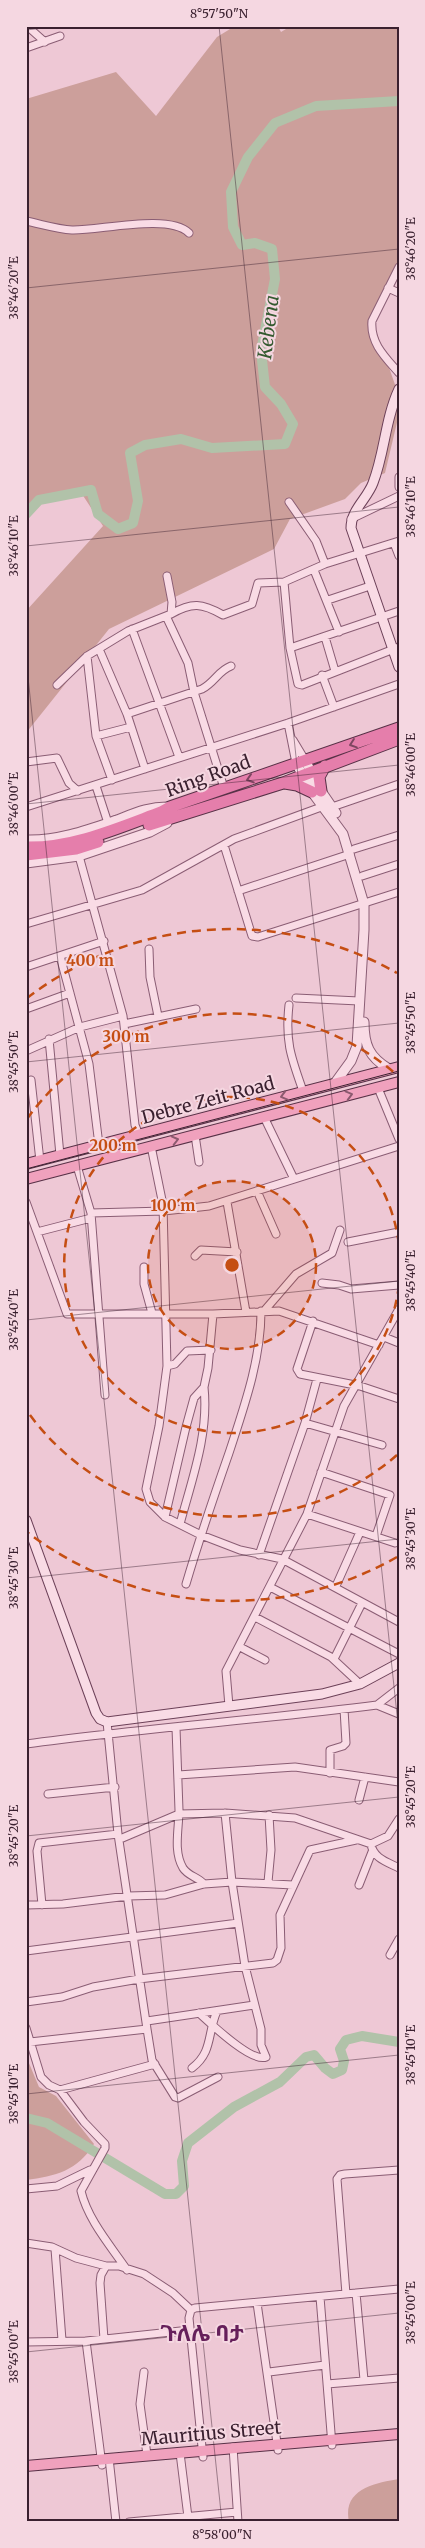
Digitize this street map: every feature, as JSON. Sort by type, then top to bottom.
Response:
[{"type":"highway","name":"Ring Road","points":[[26,855],[76,849],[172,812],[224,788],[399,728]]},
{"type":"highway","name":"Ring Road","points":[[26,847],[52,845],[88,838],[161,812],[172,812],[284,783],[399,740]]},
{"type":"highway","points":[[284,783],[316,791],[319,777],[326,766]]},
{"type":"main road","points":[[399,389],[390,408],[379,466],[372,486],[351,519],[351,528],[359,554],[382,617],[396,648],[399,667]]},
{"type":"main road","points":[[301,762],[316,791],[328,806],[352,851],[362,876],[366,904],[362,995],[357,1046],[351,1061],[335,1083]]},
{"type":"main road","points":[[26,840],[69,836],[152,808],[172,812]]},
{"type":"main road","points":[[26,863],[80,856],[150,832],[172,812]]},
{"type":"main road","points":[[352,851],[366,904]]},
{"type":"main road","points":[[362,995],[364,1040],[367,1049],[375,1059],[394,1068]]},
{"type":"main road","name":"Debre Zeit Road","points":[[26,1164],[394,1068]]},
{"type":"main road","name":"Debre Zeit Road","points":[[26,1179],[399,1082]]},
{"type":"main road","points":[[26,1520],[96,1713],[100,1719],[107,1722],[322,1694],[360,1684],[399,1663]]},
{"type":"main road","name":"Mauritius Street","points":[[332,2442],[399,2434]]},
{"type":"main road","name":"Mauritius Street","points":[[26,2466],[105,2462],[332,2442],[399,2440]]},
{"type":"main road","name":"Mauritius Street","points":[[26,2471],[147,2455],[180,2456]]},
{"type":"street","points":[[27,26],[45,42]]},
{"type":"street","points":[[26,48],[60,36]]},
{"type":"street","points":[[26,221],[70,230],[119,225],[166,224],[189,233]]},
{"type":"street","points":[[399,267],[372,321],[371,328],[380,351],[399,372]]},
{"type":"street","points":[[388,288],[399,293]]},
{"type":"street","points":[[390,408],[399,412]]},
{"type":"street","points":[[399,477],[399,487]]},
{"type":"street","points":[[351,519],[399,496]]},
{"type":"street","points":[[289,502],[316,541],[325,564]]},
{"type":"street","points":[[57,685],[87,656],[132,629],[168,615],[184,606],[204,604],[226,614],[252,604],[258,583],[284,582],[325,564],[396,542],[399,556]]},
{"type":"street","points":[[314,570],[328,600],[339,632]]},
{"type":"street","points":[[167,576],[172,602],[168,615],[188,663],[194,692],[224,788]]},
{"type":"street","points":[[284,582],[290,648],[298,684],[302,685],[322,675],[396,648]]},
{"type":"street","points":[[328,600],[370,586]]},
{"type":"street","points":[[290,648],[399,611]]},
{"type":"street","points":[[132,629],[179,757]]},
{"type":"street","points":[[325,637],[335,671]]},
{"type":"street","points":[[99,649],[127,714],[144,769]]},
{"type":"street","points":[[87,656],[96,736],[112,780]]},
{"type":"street","points":[[127,714],[208,686],[219,672],[232,666]]},
{"type":"street","points":[[322,675],[334,707]]},
{"type":"street","points":[[26,807],[288,724],[399,684]]},
{"type":"street","points":[[288,724],[301,762]]},
{"type":"street","points":[[96,736],[131,728]]},
{"type":"street","points":[[26,762],[57,758],[69,783],[78,791]]},
{"type":"street","points":[[26,924],[142,890],[234,839],[328,806],[399,784]]},
{"type":"street","points":[[96,786],[108,823]]},
{"type":"street","points":[[238,891],[399,835]]},
{"type":"street","points":[[224,845],[252,936],[258,937],[399,892]]},
{"type":"street","points":[[80,856],[123,1016],[135,1125],[139,1135]]},
{"type":"street","points":[[362,876],[399,864]]},
{"type":"street","points":[[26,967],[104,941]]},
{"type":"street","points":[[149,949],[150,977],[158,1016]]},
{"type":"street","points":[[60,956],[89,1064],[99,1145]]},
{"type":"street","points":[[26,1009],[70,993]]},
{"type":"street","points":[[296,998],[362,995]]},
{"type":"street","points":[[289,1005],[286,1031],[288,1047],[303,1091]]},
{"type":"street","points":[[124,1024],[196,1009]]},
{"type":"street","points":[[26,1051],[48,1039],[80,1027],[123,1016]]},
{"type":"street","points":[[48,1039],[60,1155]]},
{"type":"street","points":[[31,1080],[40,1161]]},
{"type":"street","points":[[378,1088],[399,1139]]},
{"type":"street","points":[[264,1117],[294,1179]]},
{"type":"street","points":[[195,1136],[199,1162]]},
{"type":"street","points":[[151,1146],[164,1211],[167,1366],[160,1426],[146,1488],[150,1502],[165,1517],[201,1535],[258,1555],[282,1559],[336,1586],[362,1603],[399,1622]]},
{"type":"street","points":[[37,1232],[91,1216],[164,1211],[227,1202],[399,1146]]},
{"type":"street","points":[[77,1166],[91,1216],[105,1395]]},
{"type":"street","points":[[257,1191],[276,1234]]},
{"type":"street","points":[[26,1202],[64,1311],[69,1315],[99,1313],[213,1314],[279,1311],[379,1345]]},
{"type":"street","points":[[227,1202],[246,1312]]},
{"type":"street","points":[[186,1584],[246,1403],[259,1345],[263,1311],[296,1274],[332,1253],[340,1230]]},
{"type":"street","points":[[348,1242],[399,1232]]},
{"type":"street","points":[[195,1256],[202,1250],[237,1252]]},
{"type":"street","points":[[144,1267],[144,1284],[152,1313]]},
{"type":"street","points":[[322,1283],[339,1284],[352,1289],[399,1285]]},
{"type":"street","points":[[229,1706],[226,1671],[270,1587],[282,1559],[307,1514],[334,1431],[354,1386],[384,1338],[399,1309]]},
{"type":"street","points":[[180,1524],[200,1447],[204,1423],[204,1387],[211,1350],[213,1314]]},
{"type":"street","points":[[313,1321],[297,1369],[300,1374],[354,1386],[399,1399]]},
{"type":"street","points":[[384,1338],[399,1343]]},
{"type":"street","points":[[167,1366],[180,1360],[187,1351],[211,1350]]},
{"type":"street","points":[[258,1555],[305,1423],[317,1379]]},
{"type":"street","points":[[165,1517],[194,1398],[204,1387]]},
{"type":"street","points":[[305,1423],[382,1445]]},
{"type":"street","points":[[321,1472],[390,1495],[376,1536]]},
{"type":"street","points":[[307,1514],[395,1542]]},
{"type":"street","points":[[336,1586],[360,1532]]},
{"type":"street","points":[[270,1587],[399,1654]]},
{"type":"street","points":[[334,1659],[362,1603]]},
{"type":"street","points":[[255,1617],[334,1659],[360,1684]]},
{"type":"street","points":[[240,1647],[266,1660]]},
{"type":"street","points":[[376,1705],[399,1688]]},
{"type":"street","points":[[26,1744],[109,1733],[176,1728],[376,1705],[399,1714]]},
{"type":"street","points":[[330,1773],[330,1750],[343,1746],[346,1743],[344,1709]]},
{"type":"street","points":[[107,1722],[119,1836],[139,1979],[155,2064],[175,2097],[178,2098],[218,2077]]},
{"type":"street","points":[[176,1728],[179,1814],[177,1846],[180,1860],[189,1874],[200,1879],[204,1884]]},
{"type":"street","points":[[178,1775],[295,1767],[399,1782]]},
{"type":"street","points":[[359,1800],[364,1777]]},
{"type":"street","points":[[48,1794],[115,1787]]},
{"type":"street","points":[[199,2013],[250,2055],[265,2059],[267,2055],[261,2045],[261,2029],[245,1966],[238,1923],[225,1812]]},
{"type":"street","points":[[42,1905],[37,1851],[39,1843],[119,1836],[179,1814],[225,1812],[269,1815],[310,1822],[372,1848],[399,1868]]},
{"type":"street","points":[[268,1882],[270,1850],[269,1815]]},
{"type":"street","points":[[358,1885],[372,1848],[388,1836],[399,1819]]},
{"type":"street","points":[[26,2002],[62,1997],[93,1987],[139,1979],[245,1966],[277,1960],[281,1948],[280,1915],[310,1850],[356,1840]]},
{"type":"street","points":[[26,1906],[128,1896],[165,1895],[204,1884],[268,1882],[293,1884]]},
{"type":"street","points":[[26,1951],[238,1923]]},
{"type":"street","points":[[390,1955],[399,1939]]},
{"type":"street","points":[[30,2042],[147,2025],[199,2013],[254,2005]]},
{"type":"street","points":[[192,2068],[205,2056],[211,2024],[217,2011]]},
{"type":"street","points":[[26,2028],[41,2077],[49,2085],[60,2090],[84,2122],[102,2139],[105,2148],[91,2169],[81,2191],[83,2200],[104,2239],[127,2270]]},
{"type":"street","points":[[60,2090],[155,2064]]},
{"type":"street","points":[[26,2189],[57,2186],[91,2169]]},
{"type":"street","points":[[346,2294],[337,2179],[345,2174],[399,2170]]},
{"type":"street","points":[[26,2243],[55,2249],[106,2266],[120,2266],[151,2278],[173,2293],[191,2310],[190,2330],[202,2453]]},
{"type":"street","points":[[55,2249],[62,2340]]},
{"type":"street","points":[[104,2339],[100,2275],[106,2266]]},
{"type":"street","points":[[191,2310],[399,2289]]},
{"type":"street","points":[[356,2293],[364,2380]]},
{"type":"street","points":[[320,2297],[332,2442]]},
{"type":"street","points":[[257,2303],[269,2372],[277,2446]]},
{"type":"street","points":[[26,2342],[86,2341],[190,2330]]},
{"type":"street","points":[[86,2341],[116,2522]]},
{"type":"street","points":[[269,2372],[325,2365]]},
{"type":"street","points":[[144,2372],[140,2404],[147,2455]]},
{"type":"street","points":[[327,2384],[399,2378]]},
{"type":"street","points":[[234,2451],[238,2522]]},
{"type":"street","points":[[180,2456],[188,2517]]},
{"type":"street","points":[[129,2522],[238,2512]]},
{"type":"shaded area","points":[[235,26],[278,26],[281,32],[291,26],[399,26],[399,272],[373,322],[399,396],[399,414],[385,473],[361,483],[345,499],[290,519],[274,549],[109,629],[26,733],[26,611],[103,526],[78,488],[26,506],[26,99],[116,72],[156,116],[217,37]]},
{"type":"shaded area","points":[[26,2056],[39,2087],[56,2096],[94,2144],[80,2160],[65,2171],[26,2180]]},
{"type":"shaded area","points":[[399,2479],[399,2522],[349,2522],[348,2511],[350,2502],[355,2495],[371,2486]]},
{"type":"waterway","name":"Kebena","points":[[26,514],[39,500],[91,490],[98,514],[118,529],[133,523],[138,501],[130,453],[145,445],[181,439],[212,448],[285,444],[293,424],[281,404],[265,387],[261,351],[275,279],[272,249],[255,243],[242,245],[233,227],[231,192],[248,157],[275,123],[316,106],[399,101]]},
{"type":"waterway","points":[[26,2118],[47,2123],[165,2194],[176,2194],[184,2186],[182,2161],[188,2143],[234,2107],[280,2082],[306,2057],[314,2055],[333,2074],[342,2070],[344,2061],[340,2049],[346,2040],[362,2036],[399,2042]]},
{"type":"tram line","points":[[26,1169],[399,1071]]},
{"type":"district","name":"ጉለሌ ባታ","points":[[202,2333]]}]
